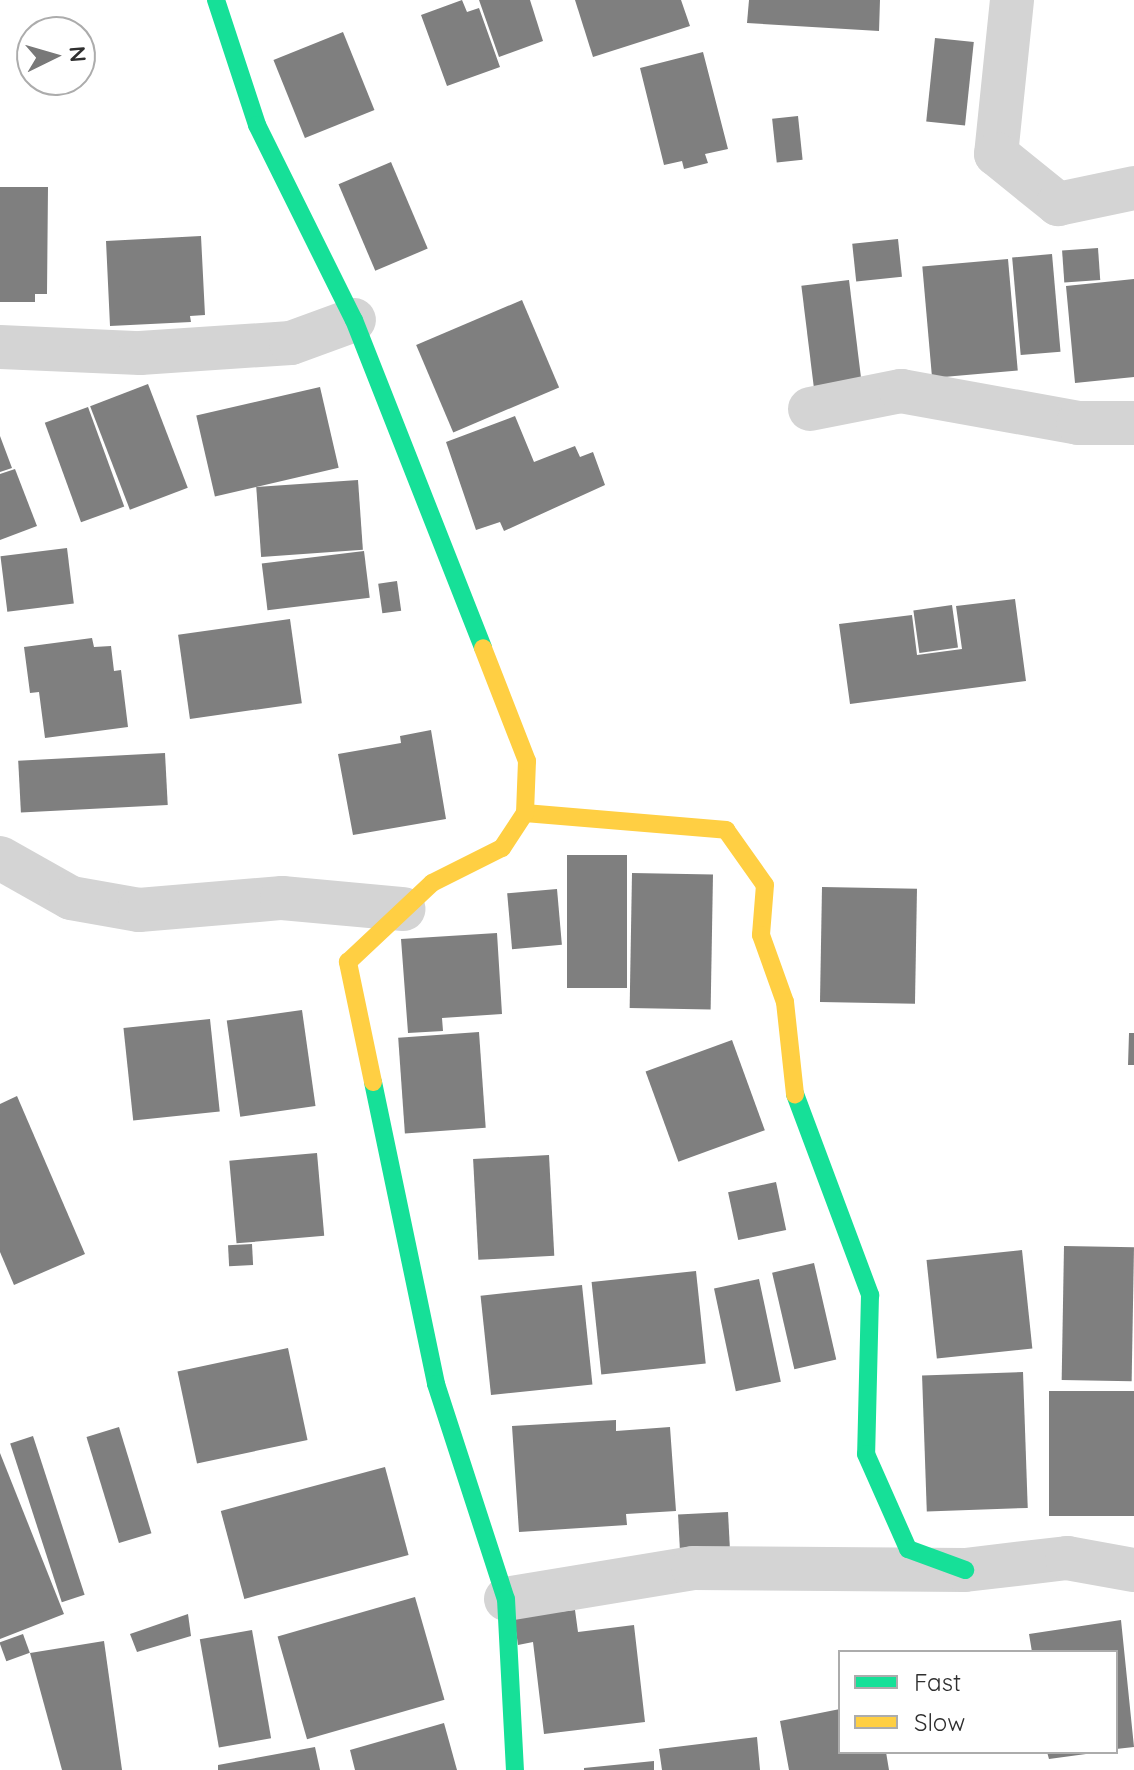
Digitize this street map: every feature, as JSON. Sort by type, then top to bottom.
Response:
[{"type":"street","points":[[216,0],[257,125],[354,320],[527,761],[525,813],[502,848],[432,883],[348,962],[436,1384],[506,1599],[515,1770]]},
{"type":"street","points":[[1012,0],[996,154],[1058,204],[1134,188]]},
{"type":"street","points":[[0,347],[140,353],[291,343],[354,320]]},
{"type":"street","points":[[810,409],[901,391],[1078,423],[1134,423]]},
{"type":"street","points":[[525,813],[726,830],[765,885],[761,935],[785,1002],[791,1084],[870,1295],[866,1454],[908,1549],[965,1570]]},
{"type":"street","points":[[0,858],[71,898],[139,910],[282,898],[404,909]]},
{"type":"street","points":[[506,1599],[693,1568],[965,1570],[1067,1558],[1134,1570]]},
{"type":"building","points":[[462,0],[467,12],[479,8],[500,67],[447,86],[421,15]]},
{"type":"building","points":[[479,0],[530,0],[543,41],[499,57]]},
{"type":"building","points":[[575,0],[681,0],[690,26],[593,57]]},
{"type":"building","points":[[749,0],[880,0],[879,31],[747,23]]},
{"type":"building","points":[[343,32],[374,110],[305,138],[273,60]]},
{"type":"building","points":[[935,38],[974,42],[965,126],[926,122]]},
{"type":"building","points":[[703,52],[728,149],[705,154],[708,163],[684,169],[682,161],[664,165],[640,68]]},
{"type":"building","points":[[798,116],[803,160],[777,162],[772,119]]},
{"type":"building","points":[[391,162],[428,249],[375,271],[339,184]]},
{"type":"building","points":[[0,187],[48,187],[47,294],[35,294],[35,302],[0,302]]},
{"type":"building","points":[[201,236],[205,315],[190,316],[191,322],[110,326],[106,241]]},
{"type":"building","points":[[898,239],[902,277],[856,282],[852,244]]},
{"type":"building","points":[[1098,248],[1100,280],[1064,282],[1062,251]]},
{"type":"building","points":[[1052,254],[1061,352],[1021,355],[1012,257]]},
{"type":"building","points":[[1008,259],[1018,371],[932,378],[922,266]]},
{"type":"building","points":[[1134,279],[1134,377],[1075,383],[1066,286]]},
{"type":"building","points":[[849,280],[862,383],[814,389],[801,286]]},
{"type":"building","points":[[522,300],[559,387],[453,432],[416,345]]},
{"type":"building","points":[[148,384],[188,488],[130,510],[90,406]]},
{"type":"building","points":[[320,387],[339,468],[215,496],[196,416]]},
{"type":"building","points":[[88,407],[124,507],[81,522],[45,423]]},
{"type":"building","points":[[515,416],[534,462],[575,446],[580,457],[593,452],[605,485],[504,531],[500,522],[476,530],[446,442]]},
{"type":"building","points":[[0,436],[12,468],[0,472]]},
{"type":"building","points":[[15,469],[37,526],[0,540],[0,474]]},
{"type":"building","points":[[358,480],[363,550],[261,557],[256,487]]},
{"type":"building","points":[[67,548],[74,604],[7,612],[0,556]]},
{"type":"building","points":[[364,551],[370,598],[267,610],[262,564]]},
{"type":"building","points":[[397,581],[401,611],[382,613],[378,584]]},
{"type":"building","points":[[1015,599],[1026,681],[850,704],[839,624],[912,615],[917,655],[962,649],[956,606]]},
{"type":"building","points":[[952,605],[958,648],[919,653],[913,610]]},
{"type":"building","points":[[290,619],[302,703],[190,719],[178,635]]},
{"type":"building","points":[[92,638],[94,647],[111,646],[114,671],[121,670],[128,727],[45,738],[39,692],[30,693],[24,647]]},
{"type":"building","points":[[431,730],[446,819],[353,835],[338,754],[401,743],[400,736]]},
{"type":"building","points":[[165,753],[168,805],[21,813],[18,761]]},
{"type":"building","points":[[567,855],[627,855],[627,988],[567,988]]},
{"type":"building","points":[[632,873],[713,874],[711,1009],[630,1008]]},
{"type":"building","points":[[822,887],[917,889],[915,1004],[820,1002]]},
{"type":"building","points":[[557,889],[562,945],[512,949],[507,893]]},
{"type":"building","points":[[497,933],[502,1014],[442,1018],[443,1031],[408,1033],[401,939]]},
{"type":"building","points":[[302,1010],[315,1106],[240,1117],[227,1021]]},
{"type":"building","points":[[210,1019],[220,1111],[133,1121],[123,1028]]},
{"type":"building","points":[[479,1032],[486,1128],[405,1133],[398,1038]]},
{"type":"building","points":[[1129,1033],[1134,1033],[1134,1065],[1128,1065]]},
{"type":"building","points":[[732,1040],[765,1130],[678,1162],[646,1071]]},
{"type":"building","points":[[17,1096],[85,1254],[14,1285],[0,1252],[0,1104]]},
{"type":"building","points":[[317,1153],[324,1236],[237,1243],[229,1161]]},
{"type":"building","points":[[549,1155],[554,1256],[478,1260],[473,1159]]},
{"type":"building","points":[[776,1182],[786,1230],[738,1240],[728,1192]]},
{"type":"building","points":[[252,1244],[253,1265],[229,1266],[228,1245]]},
{"type":"building","points":[[1064,1246],[1134,1247],[1132,1381],[1062,1380]]},
{"type":"building","points":[[1022,1250],[1032,1348],[937,1358],[927,1260]]},
{"type":"building","points":[[814,1263],[836,1359],[794,1369],[772,1273]]},
{"type":"building","points":[[696,1271],[706,1363],[601,1374],[592,1282]]},
{"type":"building","points":[[759,1279],[781,1382],[736,1391],[714,1289]]},
{"type":"building","points":[[582,1285],[592,1384],[491,1395],[481,1296]]},
{"type":"building","points":[[288,1348],[308,1440],[197,1463],[177,1371]]},
{"type":"building","points":[[1023,1372],[1028,1508],[927,1511],[922,1376]]},
{"type":"building","points":[[1049,1391],[1134,1391],[1134,1516],[1049,1516]]},
{"type":"building","points":[[616,1420],[616,1431],[670,1427],[676,1511],[626,1514],[627,1525],[519,1532],[512,1426]]},
{"type":"building","points":[[119,1427],[151,1533],[119,1543],[86,1437]]},
{"type":"building","points":[[33,1436],[85,1595],[62,1602],[10,1443]]},
{"type":"building","points":[[0,1453],[64,1614],[0,1639]]},
{"type":"building","points":[[385,1467],[409,1555],[244,1599],[221,1511]]},
{"type":"building","points":[[728,1512],[730,1551],[680,1554],[678,1515]]},
{"type":"building","points":[[415,1597],[444,1700],[307,1739],[278,1636]]},
{"type":"building","points":[[575,1610],[578,1632],[634,1625],[645,1722],[544,1734],[533,1642],[518,1645],[514,1617]]},
{"type":"building","points":[[188,1614],[191,1636],[137,1652],[130,1634]]},
{"type":"building","points":[[1121,1620],[1134,1747],[1118,1749],[1118,1650],[1032,1650],[1029,1634]]},
{"type":"building","points":[[252,1630],[271,1738],[219,1748],[200,1639]]},
{"type":"building","points":[[23,1634],[30,1653],[6,1661],[0,1642]]},
{"type":"building","points":[[104,1641],[122,1770],[62,1770],[30,1653]]},
{"type":"building","points":[[838,1709],[838,1754],[886,1754],[889,1770],[789,1770],[780,1721]]},
{"type":"building","points":[[444,1723],[457,1770],[355,1770],[350,1750]]},
{"type":"building","points":[[757,1737],[760,1770],[662,1770],[659,1749]]},
{"type":"building","points":[[315,1747],[320,1770],[218,1770],[218,1765]]},
{"type":"building","points":[[1048,1754],[1086,1754],[1049,1759]]},
{"type":"building","points":[[654,1761],[654,1770],[584,1770],[584,1768]]},
{"type":"traffic: fast","points":[[216,0],[257,125],[354,320],[483,648]]},
{"type":"traffic: fast","points":[[373,1082],[436,1384],[506,1599],[515,1770]]},
{"type":"traffic: fast","points":[[795,1094],[870,1295],[866,1454],[908,1549],[965,1570]]},
{"type":"traffic: slow","points":[[373,1082],[348,962],[432,883],[502,848],[525,813],[527,761],[483,648]]},
{"type":"traffic: slow","points":[[525,813],[726,830],[765,885],[761,935],[785,1002],[795,1094]]}]
